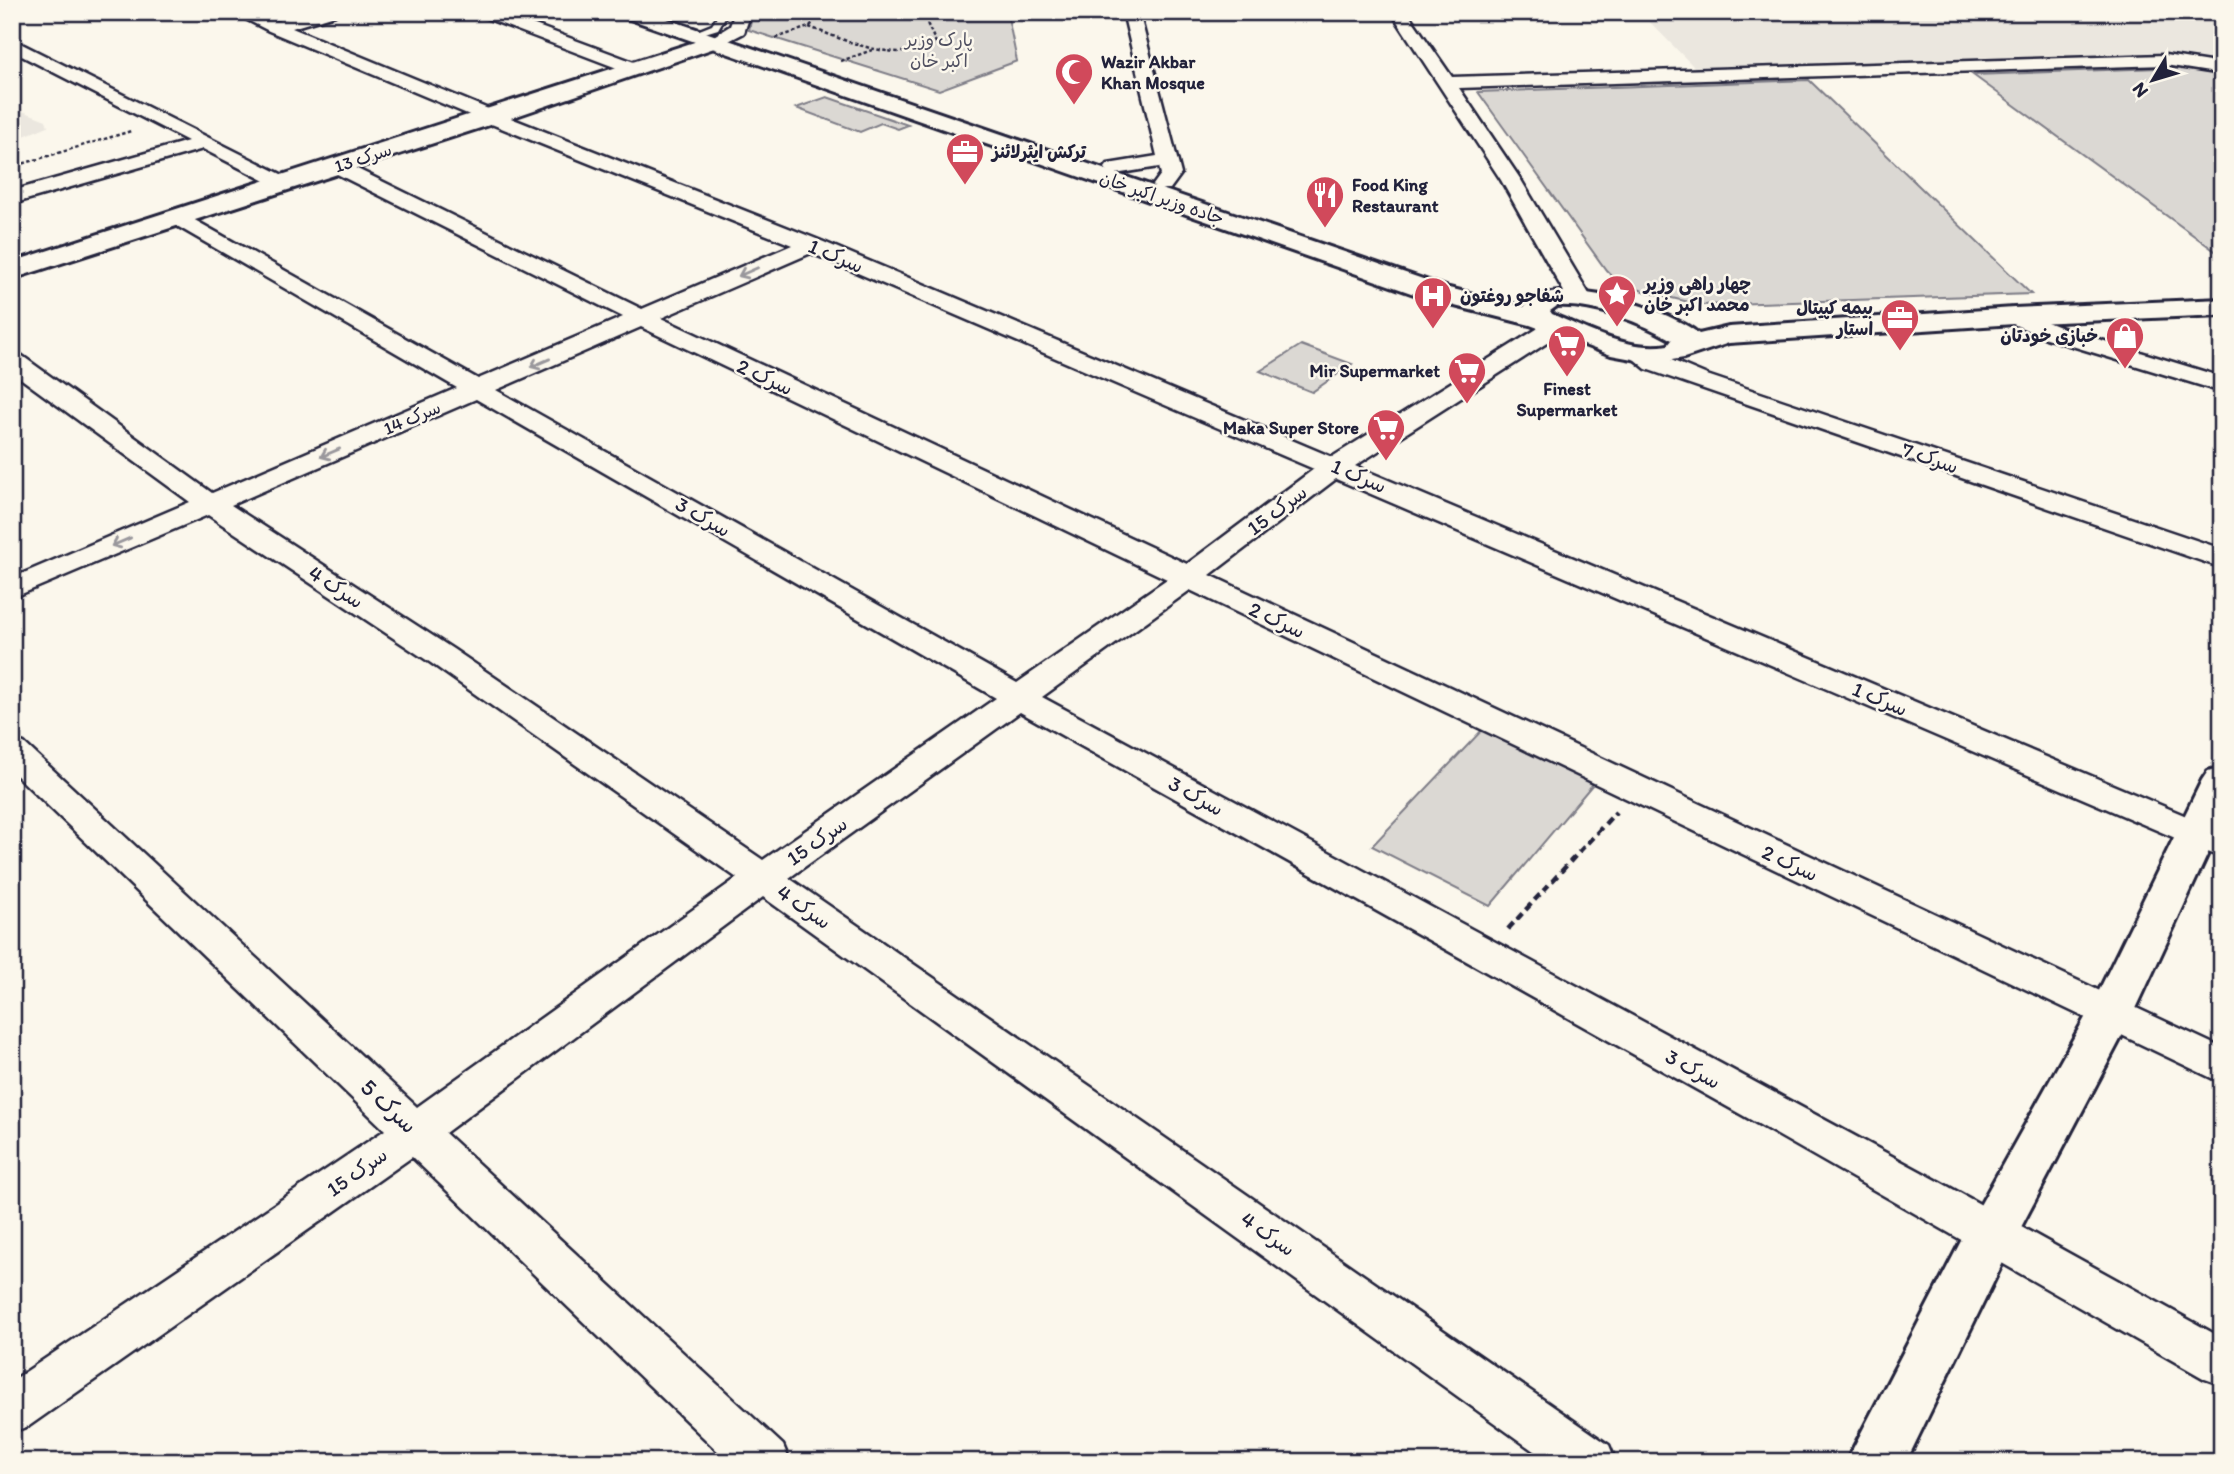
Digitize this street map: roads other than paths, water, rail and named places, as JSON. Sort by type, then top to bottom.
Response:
[{"type":"main road","name":"جاده وزیر اکبر خان","points":[[628,12],[714,31],[1440,294],[1549,315]]},
{"type":"main road","points":[[659,12],[1454,284],[1549,315],[1665,346],[1730,335],[2222,294]]},
{"type":"main road","name":"سرک 13","points":[[12,271],[636,69],[714,31]]},
{"type":"main road","points":[[1549,315],[1580,299],[1665,346]]},
{"type":"main road","points":[[2008,311],[2222,307]]},
{"type":"main road","points":[[1875,1462],[1993,1232],[2208,840],[2222,780]]},
{"type":"street","name":"سرک 1","points":[[240,12],[491,117],[811,245],[1336,466],[2208,840]]},
{"type":"street","points":[[275,27],[329,12]]},
{"type":"street","points":[[484,12],[636,69]]},
{"type":"street","points":[[714,31],[739,28],[743,12]]},
{"type":"street","points":[[1131,12],[1171,174],[1163,185]]},
{"type":"street","points":[[1399,12],[1511,180],[1580,299]]},
{"type":"street","points":[[12,44],[284,183]]},
{"type":"street","points":[[1446,83],[2165,60],[2222,69]]},
{"type":"street","points":[[12,198],[203,143]]},
{"type":"street","points":[[1115,168],[1142,166],[1167,159]]},
{"type":"street","name":"سرک 2","points":[[336,166],[644,319],[2222,1067]]},
{"type":"street","name":"سرک 3","points":[[177,218],[1019,698],[1993,1232],[2222,1363]]},
{"type":"street","name":"سرک 14","points":[[12,589],[811,245]]},
{"type":"street","points":[[2008,311],[2054,333],[2222,385]]},
{"type":"street","name":"سرک 15","points":[[12,1409],[416,1131],[764,878],[1188,578],[1336,466],[1549,315]]},
{"type":"street","name":"سرک 7","points":[[2222,543],[1714,373],[1665,346],[1655,363],[2222,559]]},
{"type":"street","name":"سرک 4","points":[[12,360],[210,504],[442,656],[764,878],[1591,1462]]},
{"type":"street","name":"سرک 5","points":[[12,751],[765,1462]]},
{"type":"place","name":"Wazir Akbar Khan Mosque","points":[[1074,106]]},
{"type":"place","name":"ترکش ایئرلائنز","points":[[965,186]]},
{"type":"place","name":"Food King Restaurant","points":[[1325,229]]},
{"type":"place","name":"چهار راهی وزیر محمد اکبر خان","points":[[1617,328]]},
{"type":"place","name":"شفاجو روغتون","points":[[1433,330]]},
{"type":"place","name":"بیمه کپیتال استار","points":[[1900,352]]},
{"type":"place","name":"خبازی خودتان","points":[[2125,370]]},
{"type":"place","name":"Finest Supermarket","points":[[1567,378]]},
{"type":"place","name":"Mir Supermarket","points":[[1467,405]]},
{"type":"place","name":"Maka Super Store","points":[[1386,462]]},
{"type":"park label","name":"پارک وزیر اکبر خان","points":[[939,50]]}]
